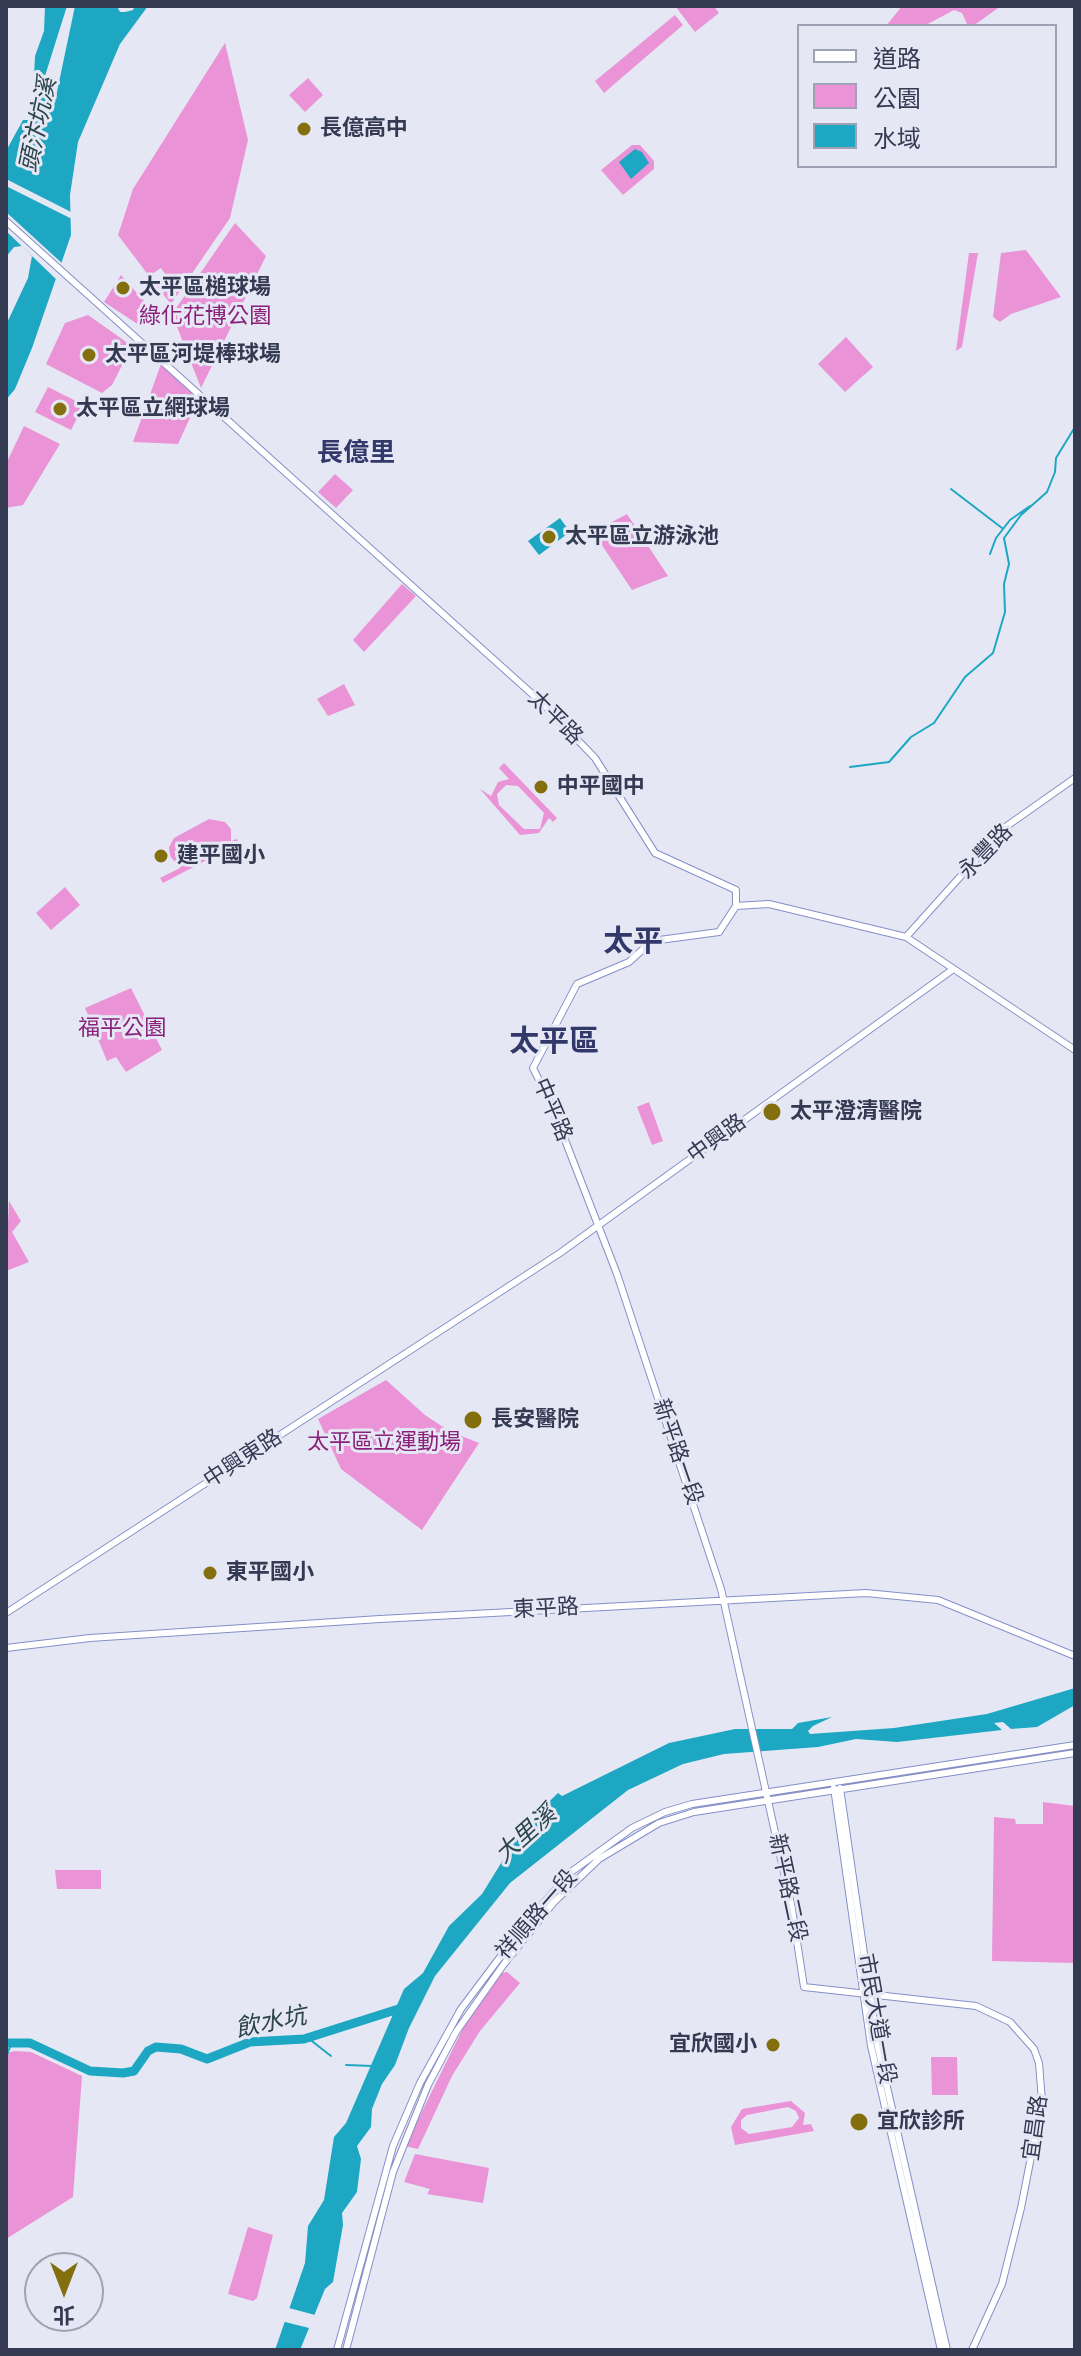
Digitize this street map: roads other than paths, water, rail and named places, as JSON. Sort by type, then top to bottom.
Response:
[{"type":"street","name":"太平路","points":[[6,221],[550,711],[595,758],[655,853],[736,890],[736,906]]},
{"type":"street","name":"永豐路","points":[[906,937],[1004,828],[1075,778]]},
{"type":"street","points":[[736,906],[769,904],[906,937],[1075,1050]]},
{"type":"street","name":"中平路","points":[[585,1193],[551,1104],[533,1068],[577,984],[629,962],[652,941],[719,932],[736,906]]},
{"type":"street","name":"中興路","points":[[560,1253],[952,970]]},
{"type":"street","name":"新平路一段","points":[[585,1193],[724,1599],[750,1717]]},
{"type":"street","name":"中興東路","points":[[6,1613],[560,1253]]},
{"type":"street","name":"東平路","points":[[6,1648],[219,1629],[866,1593],[926,1597],[1075,1656]]},
{"type":"street","name":"新平路二段","points":[[750,1717],[792,1909],[804,1987]]},
{"type":"street","name":"祥順路一段","points":[[346,2350],[393,2172],[409,2128],[456,2032],[504,1964],[569,1885],[624,1842],[677,1816],[836,1780],[1075,1745]]},
{"type":"street","name":"祥順路一段","points":[[337,2350],[400,2129],[442,2041],[497,1960],[571,1872],[620,1835],[673,1809],[767,1795],[837,1789],[1075,1753]]},
{"type":"street","name":"市民大道一段","points":[[836,1780],[867,1994],[947,2350]]},
{"type":"street","name":"宜昌路","points":[[804,1987],[976,2006],[1010,2022],[1029,2043],[1039,2063],[1041,2104],[1021,2208],[1002,2284],[972,2350]]},
{"type":"street","name":"市民大道一段","points":[[867,1994],[871,2046],[941,2350]]},
{"type":"water","name":"頭汴坑溪","points":[[45,6],[67,6],[44,79],[46,101],[54,106],[75,6],[117,6],[120,12],[125,12],[133,10],[135,6],[148,6],[120,44],[78,142],[70,195],[71,235],[32,348],[15,389],[6,400],[6,325],[28,278],[32,256],[22,246],[14,247],[6,257],[6,151],[23,120],[32,120],[35,56],[44,31]]},
{"type":"water","points":[[635,149],[642,152],[649,163],[631,179],[619,162]]},
{"type":"water","name":"太平區立游泳池","points":[[560,518],[570,532],[539,555],[528,541]]},
{"type":"water","name":"大里溪","points":[[1075,1688],[1075,1705],[1037,1727],[1011,1729],[1003,1722],[994,1723],[1002,1730],[897,1742],[856,1739],[818,1747],[724,1754],[683,1764],[628,1790],[510,1883],[435,1976],[395,2065],[382,2084],[372,2109],[371,2127],[357,2146],[361,2159],[357,2192],[342,2213],[343,2225],[333,2282],[325,2289],[300,2350],[275,2350],[305,2263],[308,2226],[324,2200],[334,2137],[346,2123],[404,1989],[423,1973],[449,1926],[482,1894],[524,1826],[558,1793],[562,1796],[669,1743],[735,1729],[792,1729],[798,1723],[832,1717],[813,1726],[808,1731],[810,1734],[894,1728],[987,1714]]},
{"type":"waterway","points":[[850,767],[889,762],[911,737],[934,723],[965,677],[993,653],[1005,612],[1004,584],[1009,564],[1004,538],[1021,515],[1047,492],[1055,472],[1056,458],[1075,427]]},
{"type":"waterway","points":[[951,489],[1002,528]]},
{"type":"waterway","points":[[990,554],[996,538],[1010,520],[1030,506]]},
{"type":"waterway","name":"飲水坑","points":[[6,2043],[30,2043],[90,2071],[123,2073],[134,2071],[148,2051],[156,2047],[181,2049],[207,2059],[250,2042],[304,2039],[408,2006]]},
{"type":"waterway","points":[[308,2038],[331,2056]]},
{"type":"waterway","points":[[6,2057],[12,2042]]},
{"type":"waterway","points":[[346,2065],[373,2066]]},
{"type":"place","name":"長億高中","points":[[304,129]]},
{"type":"place","name":"太平區槌球場","points":[[123,288]]},
{"type":"place","name":"太平區河堤棒球場","points":[[89,355]]},
{"type":"place","name":"太平區立網球場","points":[[60,409]]},
{"type":"place","name":"太平區立游泳池","points":[[549,537]]},
{"type":"place","name":"中平國中","points":[[541,787]]},
{"type":"place","name":"建平國小","points":[[161,856]]},
{"type":"place","name":"太平澄清醫院","points":[[772,1112]]},
{"type":"place","name":"長安醫院","points":[[473,1420]]},
{"type":"place","name":"東平國小","points":[[210,1573]]},
{"type":"place","name":"宜欣國小","points":[[773,2045]]},
{"type":"place","name":"宜欣診所","points":[[859,2122]]},
{"type":"district","name":"長億里","points":[[356,454]]},
{"type":"district","name":"太平","points":[[633,943]]},
{"type":"district","name":"太平區","points":[[554,1043]]},
{"type":"park label","name":"綠化花博公園","points":[[205,317]]},
{"type":"park label","name":"福平公園","points":[[122,1029]]},
{"type":"park label","name":"太平區立運動場","points":[[384,1443]]}]
